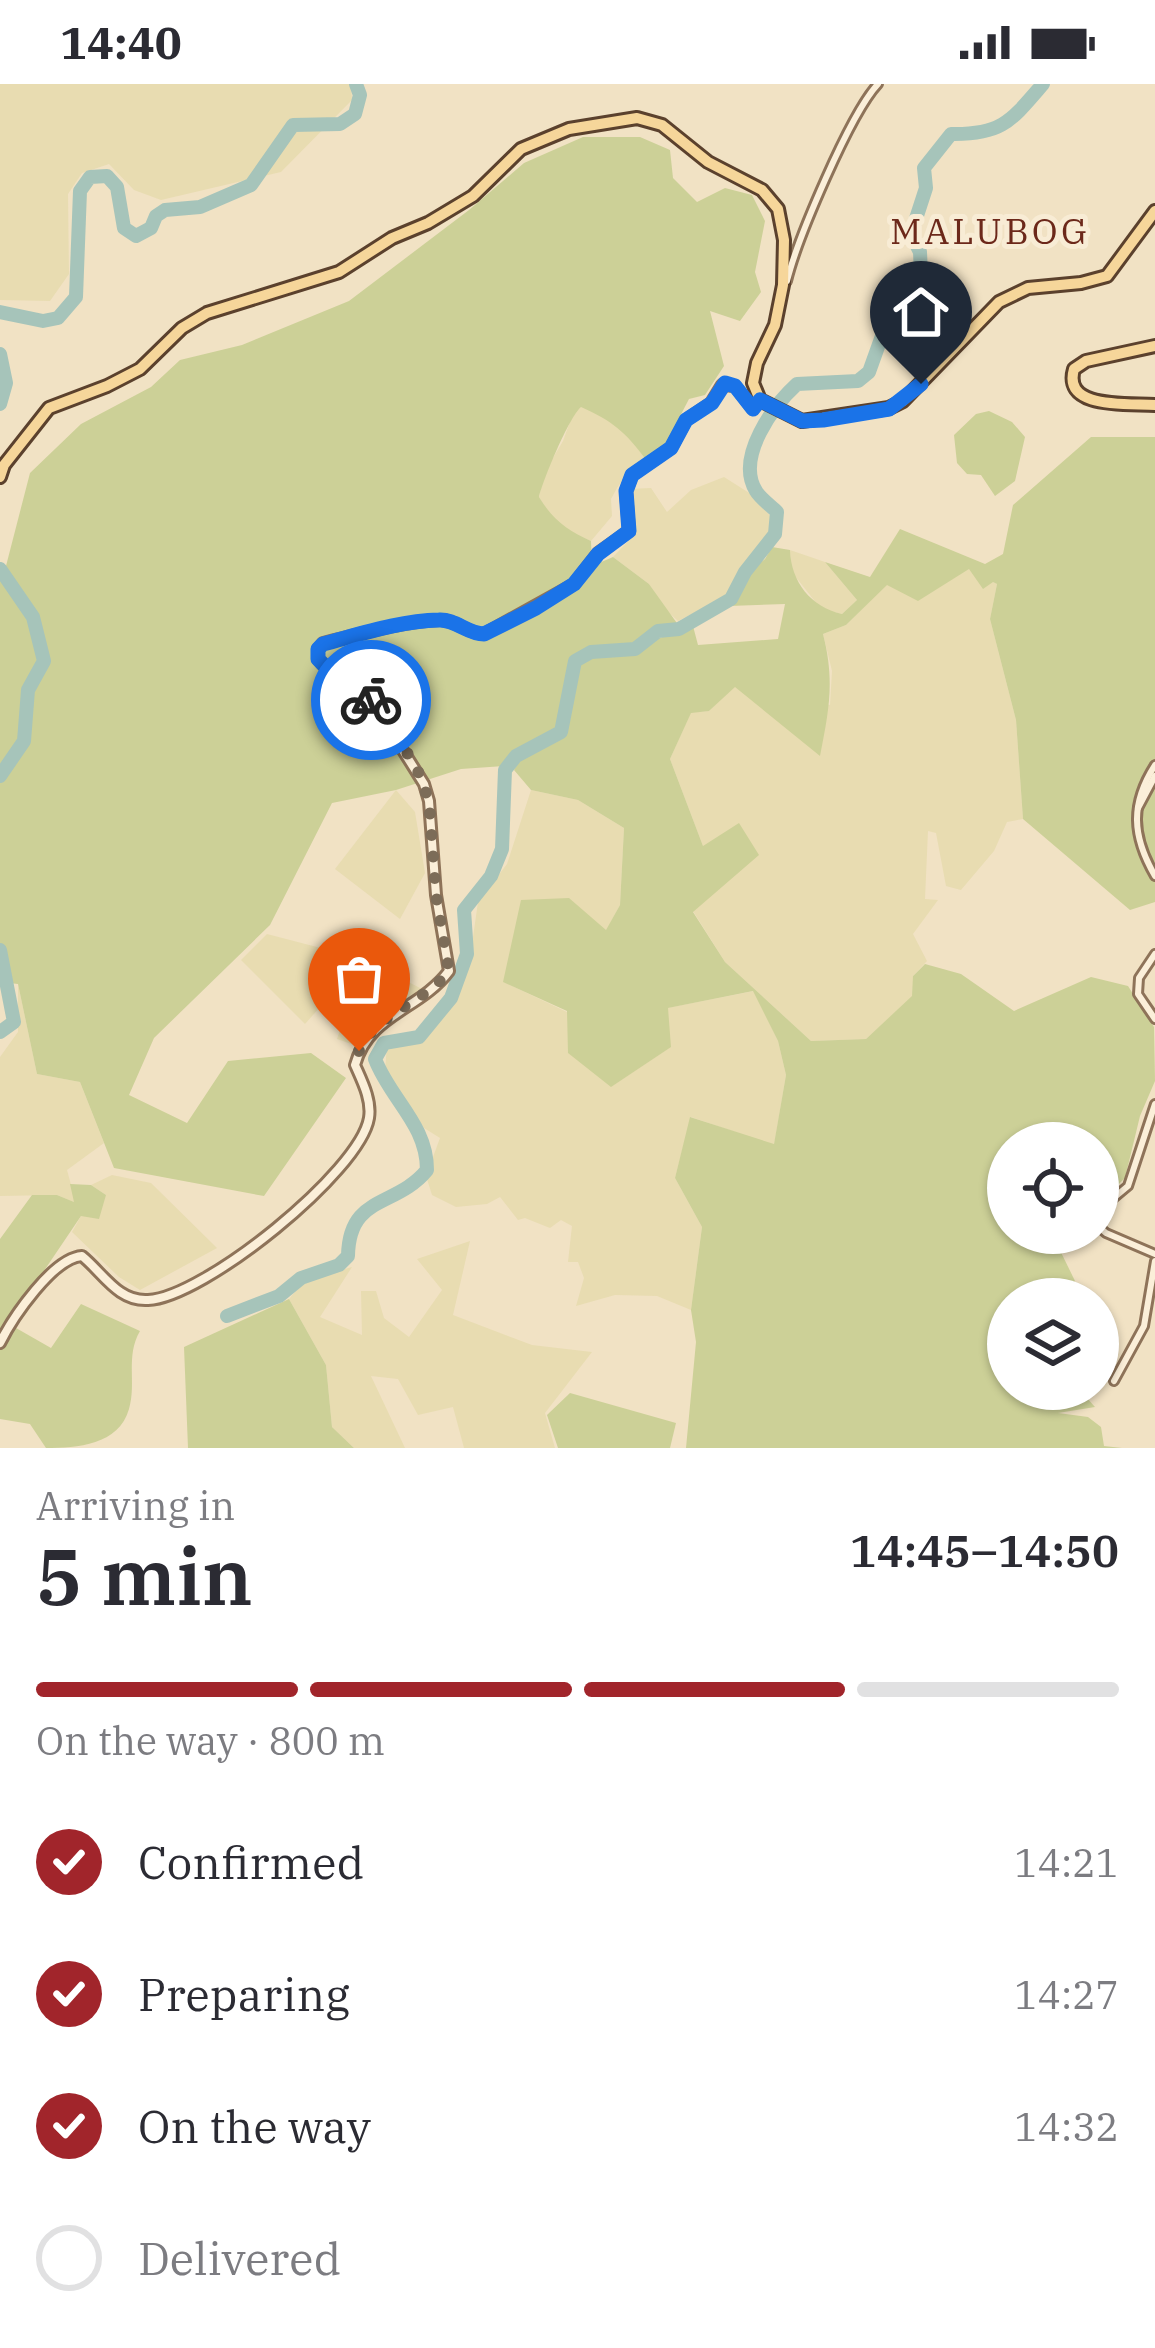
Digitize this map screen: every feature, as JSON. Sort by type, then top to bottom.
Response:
[{"type":"main road","points":[[0,477],[4,465],[49,408],[140,369],[182,328],[207,313],[339,272],[473,196],[521,149],[569,129],[638,118],[662,125],[708,162],[762,190],[778,209],[784,241],[780,299],[776,325],[757,363],[753,383],[765,402],[802,421],[880,411],[903,401],[999,302],[1028,288],[1107,276],[1155,211]]},
{"type":"main road","points":[[1155,346],[1087,361],[1073,369],[1070,380],[1083,398],[1155,405]]},
{"type":"street","points":[[780,299],[846,136],[878,84]]},
{"type":"street","points":[[0,1343],[50,1273],[70,1257],[82,1256],[130,1298],[150,1300],[203,1277],[269,1235],[307,1202],[360,1142],[370,1117],[356,1065],[366,1036],[449,971],[424,784],[372,701],[358,686],[326,668],[318,659],[318,649],[390,627],[444,619],[484,634],[536,608],[581,578],[598,554],[629,531],[626,491],[632,475],[671,448],[686,420],[712,403],[722,386],[730,382],[753,409],[765,402]]},
{"type":"street","points":[[1155,765],[1138,795],[1136,811],[1141,851],[1155,876]]},
{"type":"street","points":[[1136,811],[1155,776]]},
{"type":"street","points":[[1155,954],[1139,977],[1138,994],[1155,1019]]},
{"type":"street","points":[[1119,1193],[1127,1186],[1155,1103]]},
{"type":"street","points":[[1119,1239],[1155,1257],[1144,1326],[1119,1373]]},
{"type":"shaded area","points":[[0,84],[351,84],[352,100],[281,172],[161,200],[134,190],[109,164],[82,173],[68,194],[69,274],[50,301],[0,300]]},
{"type":"shaded area","points":[[581,406],[611,420],[646,460],[632,467],[617,488],[611,499],[612,516],[591,541],[570,532],[548,513],[539,497],[544,473],[573,413]]},
{"type":"shaded area","points":[[724,477],[754,496],[771,517],[771,529],[729,595],[678,621],[649,584],[613,557],[636,533],[628,489],[651,488],[667,512],[691,490]]},
{"type":"shaded area","points":[[790,550],[825,562],[857,600],[842,614],[821,609],[791,571]]},
{"type":"shaded area","points":[[969,569],[997,584],[990,619],[1016,720],[1023,819],[1007,822],[994,851],[961,890],[946,886],[936,833],[928,831],[925,899],[938,900],[913,934],[927,961],[913,976],[913,996],[866,1039],[811,1041],[725,962],[693,911],[703,846],[670,759],[691,712],[709,711],[735,686],[830,705],[832,671],[823,634],[846,625],[887,584]]},
{"type":"shaded area","points":[[396,790],[415,812],[425,873],[400,919],[335,869]]},
{"type":"shaded area","points":[[531,790],[578,800],[624,828],[620,905],[606,931],[504,982],[567,1012],[667,1008],[754,991],[778,1041],[786,1075],[774,1145],[691,1117],[675,1178],[702,1227],[691,1310],[657,1296],[615,1295],[576,1306],[584,1278],[578,1262],[568,1262],[572,1226],[561,1220],[550,1228],[525,1218],[518,1220],[500,1197],[487,1204],[456,1207],[432,1195],[426,1176],[440,1138],[424,1128],[385,1072],[387,1044],[425,1040],[450,1007],[469,965],[478,902],[507,864]]},
{"type":"shaded area","points":[[267,934],[363,959],[305,1024],[241,960]]},
{"type":"shaded area","points":[[383,969],[422,989],[362,1033],[357,1046],[337,1039],[342,1024],[370,1000],[359,988]]},
{"type":"shaded area","points":[[18,984],[37,1074],[80,1082],[104,1143],[67,1170],[76,1203],[57,1195],[0,1196],[0,1057],[18,1032]]},
{"type":"shaded area","points":[[112,1175],[151,1183],[217,1248],[140,1290],[119,1277],[72,1232],[81,1216],[106,1195],[91,1185]]},
{"type":"shaded area","points":[[470,1241],[453,1315],[532,1345],[592,1352],[545,1413],[555,1448],[464,1448],[453,1407],[418,1415],[398,1379],[371,1376],[405,1448],[354,1448],[332,1427],[326,1365],[289,1299],[305,1280],[352,1267],[320,1317],[362,1335],[361,1291],[376,1291],[384,1318],[409,1337],[442,1290],[417,1259]]},
{"type":"green space","points":[[583,137],[640,137],[670,150],[673,178],[697,202],[725,188],[752,195],[765,221],[755,272],[761,292],[740,321],[710,311],[724,366],[705,395],[689,399],[664,447],[646,460],[618,428],[581,407],[563,435],[539,497],[561,524],[591,541],[592,566],[613,557],[649,584],[679,626],[653,631],[633,648],[589,649],[574,659],[561,730],[535,740],[504,766],[461,769],[396,790],[332,803],[270,925],[154,1038],[129,1095],[187,1123],[228,1061],[311,1053],[346,1078],[264,1196],[114,1168],[80,1082],[37,1074],[18,984],[0,982],[0,572],[6,566],[30,473],[81,424],[151,387],[180,360],[242,345],[349,301],[524,163]]},
{"type":"green space","points":[[989,411],[1012,422],[1025,437],[1015,481],[995,496],[981,475],[967,474],[957,463],[954,435],[976,414]]},
{"type":"green space","points":[[1091,437],[1155,437],[1155,902],[1130,910],[1023,819],[1016,720],[990,619],[997,584],[983,589],[969,569],[918,601],[887,585],[846,625],[823,634],[829,695],[820,756],[735,687],[709,711],[691,713],[670,759],[703,846],[739,823],[759,855],[693,912],[725,962],[811,1041],[866,1039],[912,996],[913,976],[925,964],[961,974],[1014,1011],[1091,977],[1128,986],[1154,1027],[1155,1081],[1140,1116],[1125,1178],[1119,1184],[1119,1122],[987,1122],[987,1254],[1062,1254],[1074,1278],[987,1278],[987,1410],[1076,1410],[1058,1413],[1088,1417],[1101,1427],[1104,1446],[1122,1448],[686,1448],[696,1342],[691,1310],[702,1227],[675,1178],[690,1117],[774,1144],[786,1075],[778,1041],[753,991],[668,1008],[671,1047],[611,1087],[568,1053],[567,1011],[503,982],[521,900],[569,898],[606,930],[620,905],[624,828],[578,800],[531,790],[514,770],[568,727],[578,664],[587,657],[637,654],[657,639],[693,626],[698,645],[778,639],[785,604],[729,606],[747,574],[772,547],[790,550],[794,573],[805,591],[821,606],[842,614],[857,600],[825,562],[870,577],[900,529],[985,564],[1003,554],[1013,505]]},
{"type":"green space","points":[[70,1184],[91,1185],[106,1195],[99,1219],[81,1216],[0,1336],[0,1239],[32,1195],[57,1195],[74,1202]]},
{"type":"green space","points":[[289,1299],[326,1365],[332,1427],[354,1448],[188,1448],[184,1347]]},
{"type":"green space","points":[[81,1304],[140,1331],[133,1350],[129,1409],[107,1437],[83,1445],[46,1448],[30,1424],[0,1419],[0,1349],[16,1328],[51,1348]]},
{"type":"green space","points":[[570,1393],[676,1423],[670,1448],[558,1448],[547,1415]]},
{"type":"waterway","points":[[0,312],[43,321],[58,318],[76,297],[80,191],[90,177],[107,176],[117,187],[124,228],[136,236],[151,228],[165,210],[200,207],[251,185],[293,125],[340,124],[355,114],[360,95],[356,84]]},
{"type":"waterway","points":[[227,1316],[279,1296],[301,1278],[339,1265],[348,1256],[350,1236],[365,1212],[427,1170],[415,1125],[375,1059],[384,1043],[419,1037],[451,998],[467,954],[464,910],[491,876],[502,849],[505,770],[516,756],[561,732],[575,661],[591,652],[635,649],[658,631],[679,629],[731,599],[775,534],[777,512],[758,494],[750,463],[768,418],[797,384],[858,381],[869,372],[888,319],[914,295],[921,274],[920,252],[911,234],[926,188],[924,168],[951,134],[982,132],[1004,123],[1043,84]]},
{"type":"waterway","points":[[0,354],[6,383],[0,404]]},
{"type":"waterway","points":[[0,569],[33,617],[44,661],[28,690],[24,741],[0,776]]},
{"type":"waterway","points":[[0,950],[14,1022],[0,1032]]},
{"type":"way so far","points":[[359,1051],[366,1036],[441,982],[449,971],[436,895],[429,801],[416,766],[371,700]]},
{"type":"district","name":"MALUBOG","points":[[990,231]]},
{"type":"route","points":[[371,700],[318,659],[323,644],[444,619],[484,634],[566,589],[581,578],[598,554],[629,531],[626,491],[632,475],[671,448],[686,420],[712,403],[725,383],[735,386],[753,409],[760,400],[802,421],[889,409],[921,384]]}]
